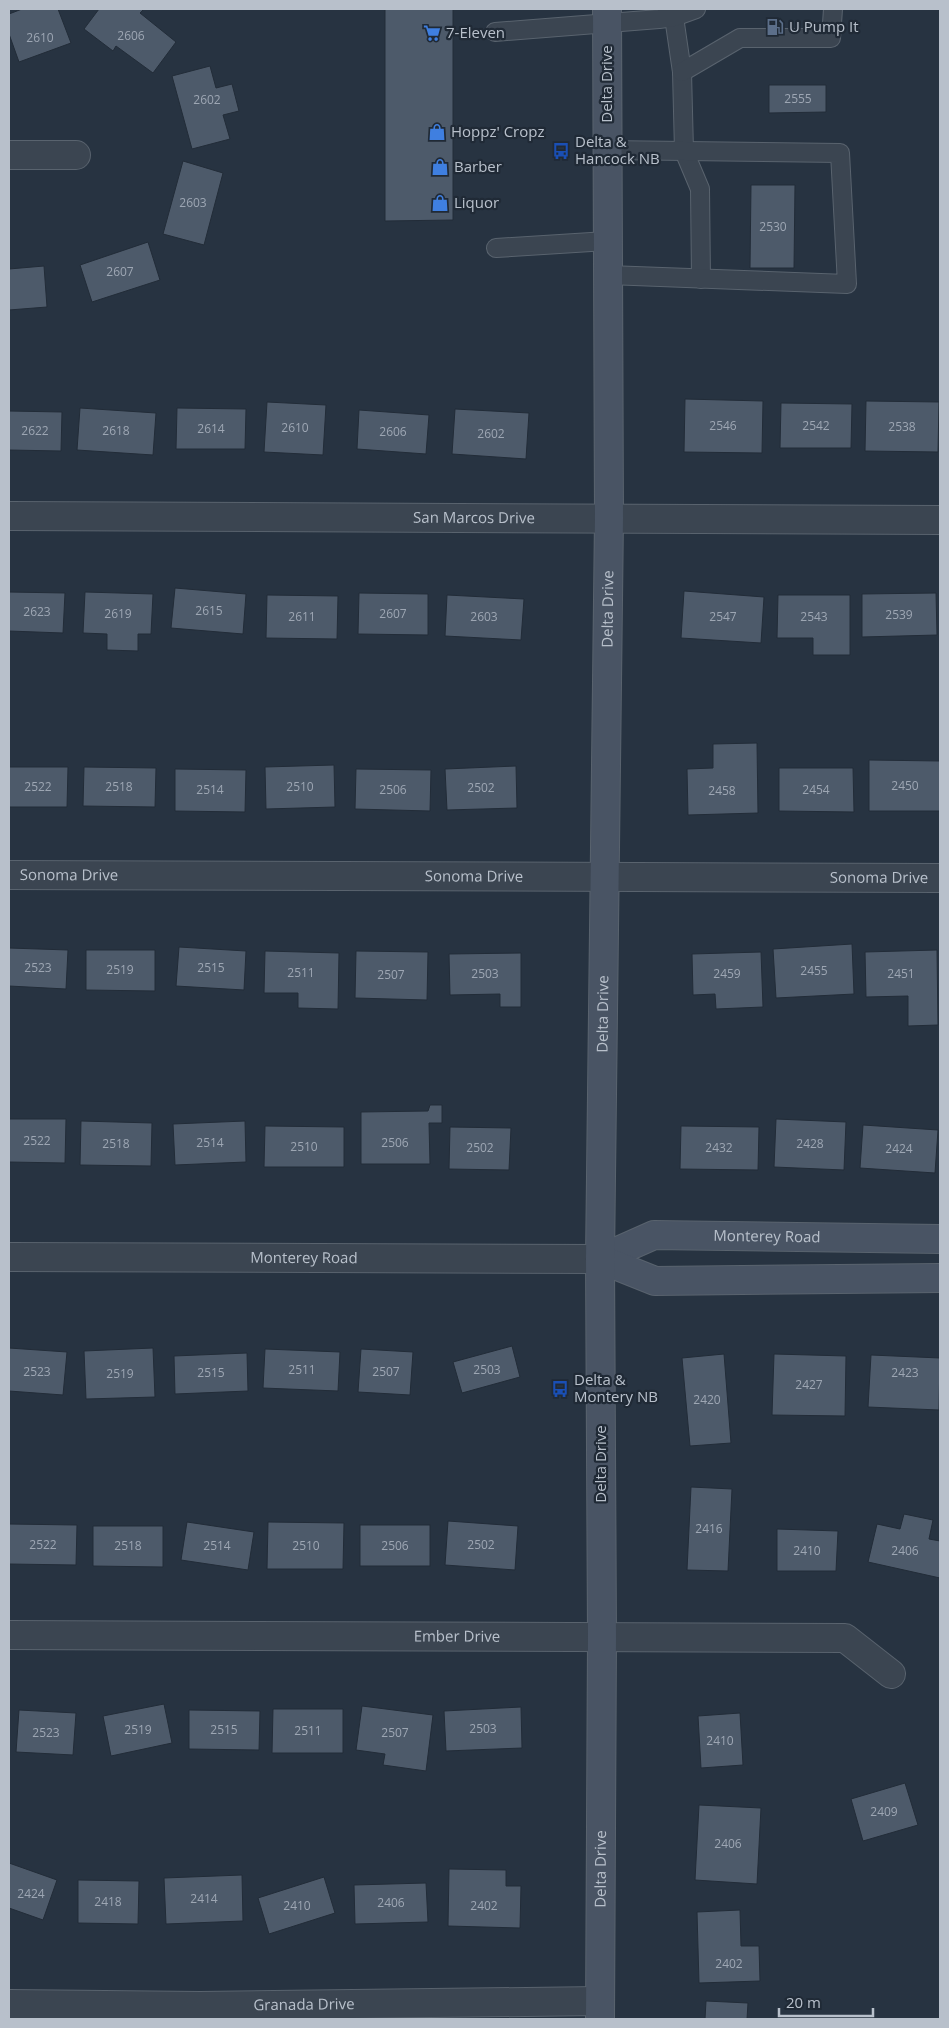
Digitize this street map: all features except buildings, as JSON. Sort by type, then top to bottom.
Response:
[{"type":"main road","name":"Delta Drive","points":[[599,2010],[602,1637],[600,1259],[609,518],[607,16]]},
{"type":"main road","name":"Monterey Road","points":[[600,1259],[654,1235],[940,1239]]},
{"type":"main road","name":"Monterey Road","points":[[600,1259],[654,1281],[940,1278]]},
{"type":"street","points":[[9,155],[76,155]]},
{"type":"street","name":"San Marcos Drive","points":[[9,516],[940,520]]},
{"type":"street","name":"Sonoma Drive","points":[[9,875],[940,878]]},
{"type":"street","name":"Monterey Road","points":[[9,1257],[600,1259]]},
{"type":"street","name":"Ember Drive","points":[[9,1635],[845,1638],[891,1674]]},
{"type":"street","name":"Granada Drive","points":[[9,2004],[200,2013],[599,2010]]},
{"type":"lane","points":[[495,32],[607,16],[674,17],[696,9]]},
{"type":"lane","points":[[682,72],[740,38],[831,38],[833,9]]},
{"type":"lane","points":[[674,17],[682,72],[684,151],[700,189],[702,279]]},
{"type":"lane","points":[[607,150],[840,153],[847,284],[608,275]]},
{"type":"lane","points":[[496,248],[607,241]]},
{"type":"place","name":"U Pump It","points":[[775,27]]},
{"type":"place","name":"7-Eleven","points":[[432,33]]},
{"type":"place","name":"Hoppz' Cropz","points":[[437,132]]},
{"type":"place","name":"Delta & Hancock NB","points":[[561,151]]},
{"type":"place","name":"Barber","points":[[440,167]]},
{"type":"place","name":"Liquor","points":[[440,203]]},
{"type":"place","name":"Delta & Montery NB","points":[[560,1389]]}]
